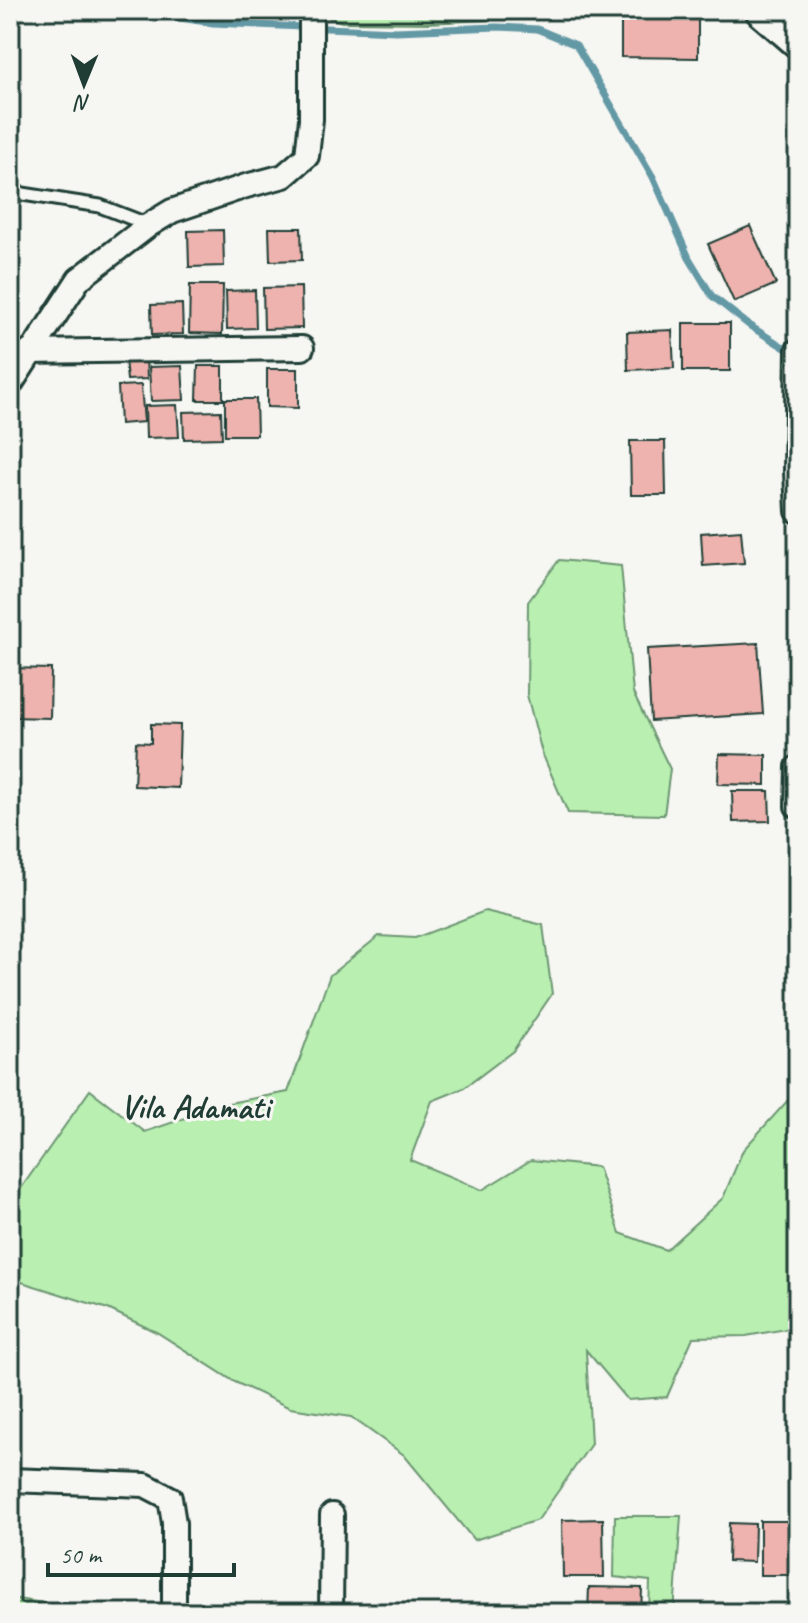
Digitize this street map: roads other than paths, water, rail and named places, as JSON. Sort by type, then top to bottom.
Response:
[{"type":"street","points":[[762,10],[798,41]]},
{"type":"street","points":[[10,385],[79,279],[149,225],[172,211],[284,176],[307,156],[311,119],[311,11]]},
{"type":"street","points":[[29,352],[302,348]]},
{"type":"street","points":[[798,350],[798,511]]},
{"type":"street","points":[[797,806],[798,767]]},
{"type":"street","points":[[10,1480],[145,1485],[170,1498],[174,1523],[174,1613]]},
{"type":"street","points":[[331,1613],[332,1515]]},
{"type":"lane","points":[[10,192],[100,206],[149,225]]},
{"type":"waterway","points":[[127,10],[213,23],[396,31],[497,27],[537,29],[576,45],[653,177],[689,258],[712,296],[750,326],[793,353]]},
{"type":"district","name":"Vila Adamati","points":[[195,1106]]}]
